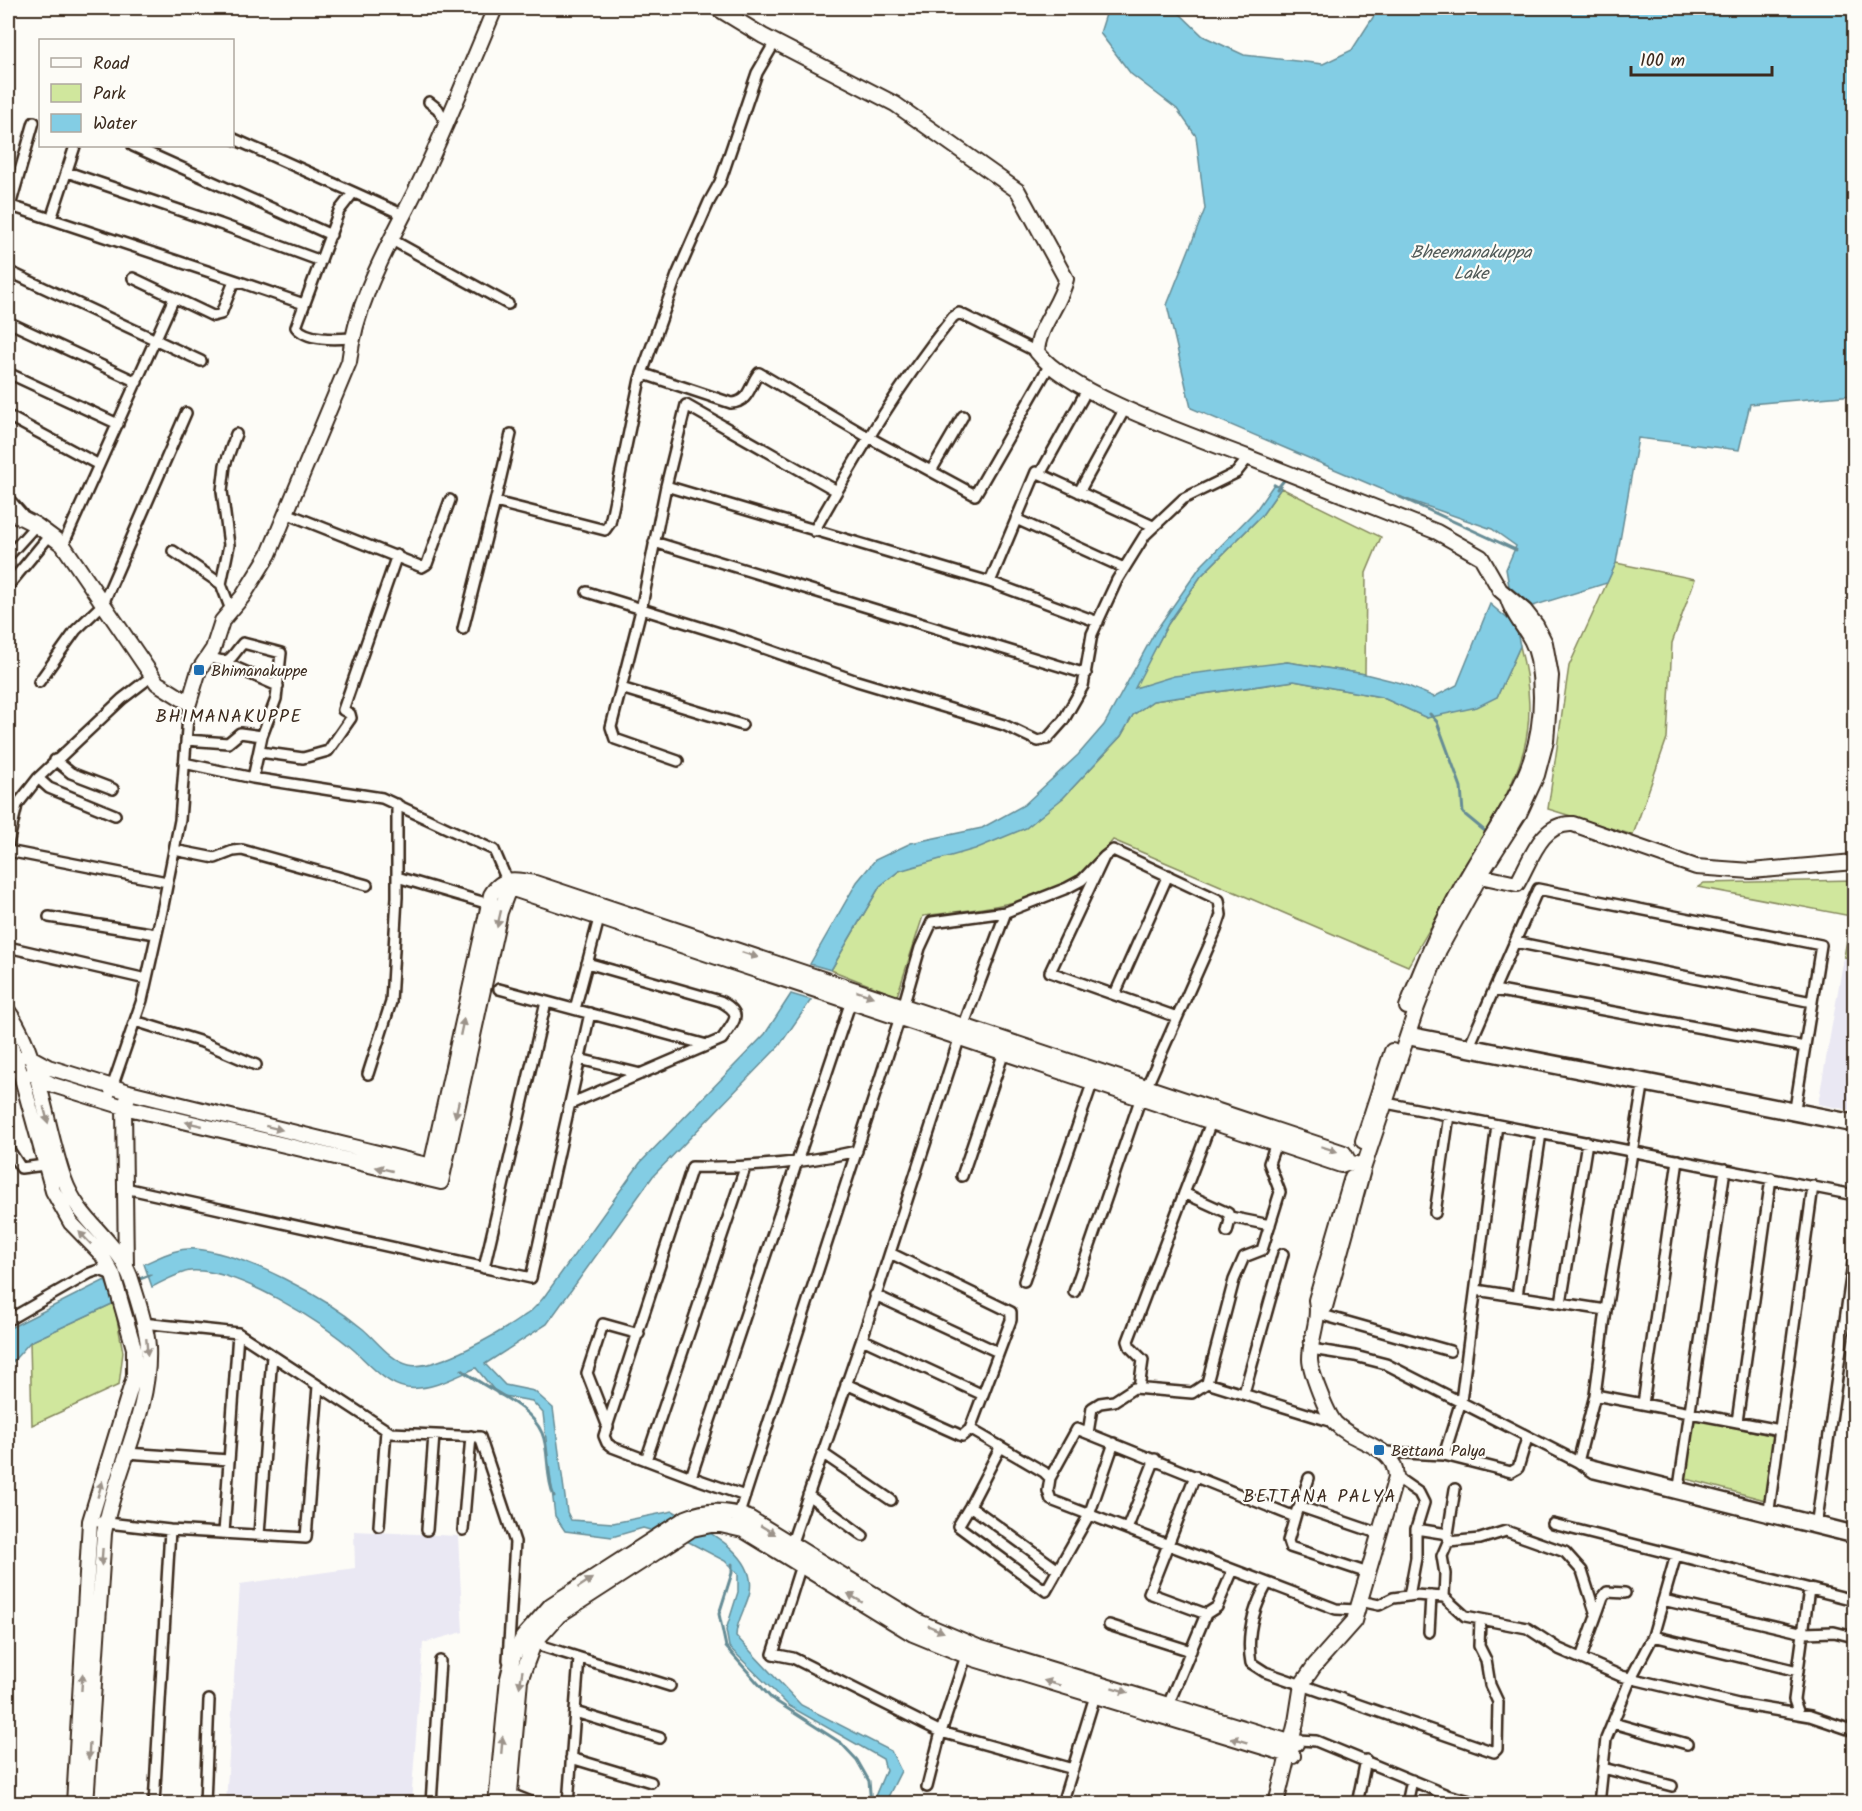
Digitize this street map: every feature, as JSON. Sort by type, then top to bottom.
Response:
[{"type":"street","points":[[107,1102],[135,1021],[174,850],[180,820],[189,703],[199,670],[213,649],[222,621],[269,554],[350,362],[352,338],[363,300],[404,216],[495,8]]},
{"type":"street","points":[[717,8],[776,42],[895,104],[1018,192],[1066,279],[1063,292],[1038,340],[1037,352]]},
{"type":"street","points":[[495,502],[605,530],[610,523],[640,379],[677,274],[696,229],[720,182],[757,73],[776,42]]},
{"type":"street","points":[[429,102],[438,110],[446,123]]},
{"type":"street","points":[[34,122],[8,205],[304,304]]},
{"type":"street","points":[[234,139],[404,216]]},
{"type":"street","points":[[51,219],[75,147]]},
{"type":"street","points":[[136,147],[331,235]]},
{"type":"street","points":[[67,172],[321,261]]},
{"type":"street","points":[[352,338],[336,339],[300,332],[296,327],[342,206],[353,193]]},
{"type":"street","points":[[392,240],[508,304]]},
{"type":"street","points":[[8,271],[155,342],[201,361]]},
{"type":"street","points":[[133,278],[213,316],[219,315],[233,284],[240,282]]},
{"type":"street","points":[[63,545],[174,298]]},
{"type":"street","points":[[814,531],[868,437],[915,364],[953,317],[960,313],[1037,352],[1049,366],[1102,397],[1248,458],[1437,532],[1471,549],[1481,557],[1500,590],[1525,611],[1545,643],[1551,676],[1546,741],[1537,776],[1519,814],[1480,876],[1440,950],[1406,1036],[1386,1103],[1356,1164]]},
{"type":"street","points":[[8,322],[137,382]]},
{"type":"street","points":[[640,379],[647,375],[732,402],[739,402],[748,395],[759,373],[868,437],[975,495],[1049,366]]},
{"type":"street","points":[[8,373],[118,424]]},
{"type":"street","points":[[1040,474],[1083,397]]},
{"type":"street","points":[[678,760],[615,739],[611,727],[641,610],[666,486],[686,405],[837,491]]},
{"type":"street","points":[[39,682],[76,630],[103,604],[186,414]]},
{"type":"street","points":[[1079,492],[1122,414]]},
{"type":"street","points":[[8,416],[99,465]]},
{"type":"street","points":[[931,471],[963,416]]},
{"type":"street","points":[[231,610],[222,584],[223,563],[229,545],[222,491],[225,465],[236,434]]},
{"type":"street","points":[[463,629],[511,434]]},
{"type":"street","points":[[588,592],[732,637],[868,685],[1004,725],[1038,741],[1047,739],[1059,726],[1083,686],[1089,642],[1124,568],[1153,526],[1183,499],[1236,473],[1248,458]]},
{"type":"street","points":[[990,582],[1036,472],[1153,526]]},
{"type":"street","points":[[666,486],[990,582],[1098,622]]},
{"type":"street","points":[[8,498],[32,523]]},
{"type":"street","points":[[286,513],[425,566],[450,500]]},
{"type":"street","points":[[8,511],[32,523],[63,545],[152,676],[158,683],[189,703]]},
{"type":"street","points":[[1016,519],[1124,568]]},
{"type":"street","points":[[8,556],[32,523]]},
{"type":"street","points":[[8,586],[50,535]]},
{"type":"street","points":[[654,542],[1086,674]]},
{"type":"street","points":[[173,551],[222,584]]},
{"type":"street","points":[[260,752],[303,758],[328,751],[351,718],[350,714],[343,710],[397,555]]},
{"type":"street","points":[[1334,1422],[1313,1371],[1311,1349],[1318,1314],[1316,1300],[1356,1164],[1425,959],[1467,877],[1502,823],[1531,765],[1540,709],[1537,658],[1529,633],[1511,610],[1508,599]]},
{"type":"street","points":[[225,663],[243,643],[277,651],[282,655],[278,686],[262,736],[253,777]]},
{"type":"street","points":[[208,657],[278,686]]},
{"type":"street","points":[[8,844],[17,805],[38,778],[95,727],[122,699],[152,676]]},
{"type":"street","points":[[621,688],[742,725]]},
{"type":"street","points":[[186,740],[228,743],[239,734],[262,736]]},
{"type":"street","points":[[56,760],[71,773],[113,789]]},
{"type":"street","points":[[184,763],[382,798],[494,850],[508,885],[500,912],[441,1182]]},
{"type":"street","points":[[38,778],[49,788],[115,815]]},
{"type":"street","points":[[368,1074],[391,1002],[397,877],[397,804]]},
{"type":"street","points":[[1480,876],[1517,884],[1544,835],[1562,823],[1573,824],[1696,867],[1751,871],[1854,862]]},
{"type":"street","points":[[174,850],[215,858],[242,850],[367,885]]},
{"type":"street","points":[[736,1520],[902,1012],[920,948],[932,922],[1006,912],[1075,884],[1113,850],[1122,852],[1219,900],[1221,908],[1216,930],[1144,1092],[1074,1292]]},
{"type":"street","points":[[8,852],[167,882]]},
{"type":"street","points":[[1104,857],[1050,972],[1177,1017]]},
{"type":"street","points":[[1114,994],[1168,875]]},
{"type":"street","points":[[397,877],[489,904]]},
{"type":"street","points":[[431,1166],[489,904],[497,885],[535,884],[802,978],[1213,1116],[1344,1154],[1356,1164]]},
{"type":"street","points":[[508,885],[802,978],[851,1001],[902,1012]]},
{"type":"street","points":[[1469,1048],[1538,889],[1799,940],[1821,945],[1794,1112]]},
{"type":"street","points":[[789,1550],[862,1339],[962,1032],[1006,912]]},
{"type":"street","points":[[575,1010],[600,915]]},
{"type":"street","points":[[49,917],[156,934]]},
{"type":"street","points":[[1515,942],[1812,1002]]},
{"type":"street","points":[[8,947],[146,979]]},
{"type":"street","points":[[570,1104],[722,1039],[735,1020],[733,1008],[720,1001],[587,963]]},
{"type":"street","points":[[500,989],[707,1045]]},
{"type":"street","points":[[1494,990],[1805,1047]]},
{"type":"street","points":[[691,1477],[851,1001]]},
{"type":"street","points":[[484,1268],[546,1002]]},
{"type":"street","points":[[8,1011],[18,1027],[52,1191],[66,1215],[123,1282],[142,1323],[148,1345],[145,1388],[105,1523],[86,1803]]},
{"type":"street","points":[[125,1188],[531,1278],[590,1013]]},
{"type":"street","points":[[135,1021],[202,1042],[256,1065]]},
{"type":"street","points":[[962,1032],[1004,1052],[1093,1081],[1144,1092]]},
{"type":"street","points":[[1406,1036],[1794,1112],[1854,1127]]},
{"type":"street","points":[[9,1041],[36,1076],[53,1085],[124,1107],[441,1182]]},
{"type":"street","points":[[962,1176],[1004,1052]]},
{"type":"street","points":[[579,1059],[641,1074]]},
{"type":"street","points":[[24,1061],[129,1092],[431,1166],[441,1182]]},
{"type":"street","points":[[36,1076],[63,1178],[73,1202],[118,1254],[134,1348],[134,1377],[90,1521],[74,1803]]},
{"type":"street","points":[[1024,1281],[1093,1081]]},
{"type":"street","points":[[1578,1462],[1595,1395],[1606,1310],[1643,1082]]},
{"type":"street","points":[[123,1282],[124,1107],[129,1092]]},
{"type":"street","points":[[1386,1103],[1854,1195]]},
{"type":"street","points":[[1794,1112],[1854,1120]]},
{"type":"street","points":[[1435,1213],[1449,1115]]},
{"type":"street","points":[[1213,1116],[1276,1143],[1341,1165],[1356,1164]]},
{"type":"street","points":[[1139,1388],[1143,1360],[1130,1347],[1128,1341],[1213,1116]]},
{"type":"street","points":[[1444,1455],[1461,1401],[1497,1125]]},
{"type":"street","points":[[1517,1296],[1541,1133]]},
{"type":"street","points":[[1561,1303],[1587,1142]]},
{"type":"street","points":[[1088,1433],[1092,1408],[1100,1403],[1114,1401],[1139,1388],[1192,1393],[1207,1383],[1234,1280],[1244,1257],[1262,1250],[1280,1192],[1269,1163],[1276,1143]]},
{"type":"street","points":[[8,1148],[21,1168],[45,1165]]},
{"type":"street","points":[[745,1496],[646,1460],[607,1443],[604,1436],[692,1167],[745,1168],[796,1163],[857,1151]]},
{"type":"street","points":[[1643,1404],[1678,1160]]},
{"type":"street","points":[[646,1460],[745,1168]]},
{"type":"street","points":[[1679,1491],[1725,1169]]},
{"type":"street","points":[[1737,1422],[1771,1178]]},
{"type":"street","points":[[1769,1513],[1813,1186]]},
{"type":"street","points":[[1184,1193],[1223,1210],[1230,1217],[1270,1225]]},
{"type":"street","points":[[1227,1232],[1230,1217]]},
{"type":"street","points":[[846,1384],[962,1436],[970,1428],[1011,1320],[1010,1310],[890,1253]]},
{"type":"street","points":[[1244,1393],[1283,1254]]},
{"type":"street","points":[[1817,1525],[1854,1256]]},
{"type":"street","points":[[8,1320],[99,1270],[123,1282]]},
{"type":"street","points":[[1476,1290],[1606,1310]]},
{"type":"street","points":[[875,1295],[998,1352]]},
{"type":"street","points":[[1318,1314],[1450,1351]]},
{"type":"street","points":[[142,1323],[238,1333],[391,1433],[480,1437],[515,1542],[503,1797]]},
{"type":"street","points":[[608,1427],[587,1373],[603,1324],[639,1334]]},
{"type":"street","points":[[224,1533],[238,1333]]},
{"type":"street","points":[[862,1339],[981,1394]]},
{"type":"street","points":[[1311,1349],[1386,1364],[1461,1401],[1527,1438],[1578,1462],[1594,1473],[1817,1525],[1854,1531]]},
{"type":"street","points":[[259,1535],[272,1355]]},
{"type":"street","points":[[1207,1383],[1334,1422],[1357,1440],[1385,1452],[1444,1455],[1514,1472],[1518,1468],[1527,1438]]},
{"type":"street","points":[[90,1521],[170,1530],[306,1538],[318,1386]]},
{"type":"street","points":[[1595,1395],[1780,1430]]},
{"type":"street","points":[[970,1428],[1050,1478]]},
{"type":"street","points":[[1380,1534],[1297,1512],[1195,1476],[1077,1429],[1050,1478],[1048,1491],[1051,1500],[1336,1610],[1379,1605],[1409,1596],[1444,1597],[1465,1616],[1527,1628],[1559,1649],[1631,1678],[1738,1704],[1799,1714],[1854,1731]]},
{"type":"street","points":[[379,1526],[386,1430]]},
{"type":"street","points":[[427,1530],[434,1435]]},
{"type":"street","points":[[463,1530],[471,1436]]},
{"type":"street","points":[[1000,1448],[958,1526],[1043,1591],[1048,1590],[1089,1515],[1114,1443]]},
{"type":"street","points":[[1285,1803],[1302,1684],[1314,1665],[1354,1621],[1380,1534],[1396,1477],[1396,1466],[1385,1452]]},
{"type":"street","points":[[126,1453],[229,1460]]},
{"type":"street","points":[[822,1453],[891,1500]]},
{"type":"street","points":[[1127,1529],[1155,1459]]},
{"type":"street","points":[[1578,1462],[1679,1491]]},
{"type":"street","points":[[1195,1476],[1149,1593],[1206,1614]]},
{"type":"street","points":[[1396,1477],[1419,1493],[1424,1503],[1416,1529],[1416,1556],[1409,1596]]},
{"type":"street","points":[[1309,1478],[1288,1541],[1290,1547],[1368,1573]]},
{"type":"street","points":[[1444,1597],[1445,1574],[1442,1556],[1448,1538],[1455,1489]]},
{"type":"street","points":[[808,1495],[863,1536]]},
{"type":"street","points":[[970,1506],[1058,1570]]},
{"type":"street","points":[[503,1797],[520,1680],[528,1642],[536,1620],[551,1605],[716,1511],[919,1622],[978,1647],[1166,1711],[1293,1747],[1316,1741],[1412,1780],[1446,1799],[1482,1803]]},
{"type":"street","points":[[1553,1524],[1854,1600]]},
{"type":"street","points":[[1817,1525],[1854,1538]]},
{"type":"street","points":[[1416,1529],[1448,1538],[1482,1539],[1506,1531],[1565,1552],[1582,1571],[1596,1615]]},
{"type":"street","points":[[154,1803],[170,1530]]},
{"type":"street","points":[[789,1550],[801,1565],[914,1634],[966,1656],[1095,1696],[1166,1711]]},
{"type":"street","points":[[1599,1803],[1606,1739],[1631,1678],[1653,1636],[1676,1555]]},
{"type":"street","points":[[801,1565],[773,1654],[793,1658],[941,1732],[1073,1769]]},
{"type":"street","points":[[1166,1711],[1206,1614],[1216,1607],[1233,1570]]},
{"type":"street","points":[[1267,1584],[1258,1600],[1247,1641],[1251,1663],[1265,1672],[1494,1752],[1497,1749],[1498,1702],[1490,1685],[1486,1660],[1479,1646],[1480,1620]]},
{"type":"street","points":[[1799,1714],[1794,1700],[1809,1589]]},
{"type":"street","points":[[1581,1658],[1596,1615],[1607,1592],[1625,1593]]},
{"type":"street","points":[[1429,1632],[1431,1596]]},
{"type":"street","points":[[1663,1600],[1804,1633],[1834,1632],[1854,1637]]},
{"type":"street","points":[[1109,1625],[1191,1651]]},
{"type":"street","points":[[1653,1636],[1798,1671]]},
{"type":"street","points":[[507,1689],[513,1657],[528,1642]]},
{"type":"street","points":[[528,1642],[670,1686]]},
{"type":"street","points":[[927,1787],[941,1732],[966,1656]]},
{"type":"street","points":[[568,1803],[579,1658]]},
{"type":"street","points":[[431,1803],[440,1661]]},
{"type":"street","points":[[1062,1803],[1095,1696]]},
{"type":"street","points":[[205,1803],[209,1700]]},
{"type":"street","points":[[575,1712],[660,1737]]},
{"type":"street","points":[[1613,1723],[1687,1744]]},
{"type":"street","points":[[1276,1803],[1293,1747]]},
{"type":"street","points":[[571,1758],[651,1782]]},
{"type":"street","points":[[1357,1803],[1366,1760]]},
{"type":"street","points":[[1603,1768],[1672,1786]]},
{"type":"street","points":[[1407,1803],[1412,1780]]},
{"type":"street","points":[[503,1797],[536,1803]]},
{"type":"shaded area","points":[[1844,957],[1854,958],[1854,1111],[1818,1104]]},
{"type":"shaded area","points":[[354,1531],[458,1536],[463,1632],[423,1643],[411,1803],[226,1803],[240,1584],[355,1568]]},
{"type":"green space","points":[[1281,488],[1381,537],[1366,573],[1365,674],[1287,662],[1134,688],[1168,624],[1201,576],[1262,515]]},
{"type":"green space","points":[[1616,563],[1695,579],[1672,643],[1667,738],[1633,835],[1548,809],[1569,666]]},
{"type":"green space","points":[[1520,646],[1527,678],[1529,707],[1522,756],[1514,779],[1408,966],[1113,840],[1088,867],[1051,890],[1010,903],[923,916],[897,996],[831,970],[880,886],[899,871],[1063,798],[1121,736],[1133,715],[1153,701],[1294,681],[1381,697],[1427,718],[1497,697]]},
{"type":"green space","points":[[1854,880],[1854,958],[1844,957],[1851,916],[1698,887],[1704,883]]},
{"type":"green space","points":[[114,1303],[123,1352],[119,1385],[32,1425],[30,1342]]},
{"type":"green space","points":[[1693,1418],[1774,1436],[1765,1500],[1683,1478]]},
{"type":"water","name":"Bheemanakuppa Lake","points":[[1108,8],[1174,8],[1203,36],[1244,55],[1323,64],[1352,50],[1379,8],[1854,8],[1854,395],[1750,404],[1739,450],[1638,438],[1616,563],[1607,583],[1533,606],[1509,586],[1506,569],[1516,546],[1492,529],[1400,497],[1191,408],[1167,305],[1205,209],[1196,136],[1177,109],[1131,74],[1100,33]]},
{"type":"water","points":[[1274,484],[1281,488],[1262,515],[1201,576],[1168,624],[1135,688],[1174,676],[1287,662],[1365,674],[1401,683],[1434,697],[1457,685],[1490,604],[1516,626],[1520,646],[1497,697],[1477,707],[1427,718],[1381,697],[1294,681],[1153,701],[1133,715],[1121,736],[1063,798],[1026,828],[975,849],[899,871],[880,886],[831,970],[810,964],[857,882],[875,860],[911,843],[982,828],[1024,805],[1078,755],[1104,725],[1155,632],[1200,567],[1256,510]]},
{"type":"water","points":[[791,994],[811,1000],[779,1046],[653,1176],[547,1324],[485,1364],[505,1385],[534,1391],[553,1408],[567,1512],[571,1520],[613,1523],[673,1511],[711,1534],[736,1553],[745,1564],[750,1577],[750,1591],[736,1636],[801,1705],[891,1751],[901,1771],[885,1803],[874,1803],[873,1801],[886,1770],[883,1759],[789,1706],[729,1647],[726,1630],[738,1592],[738,1574],[725,1561],[685,1540],[643,1528],[612,1537],[565,1531],[555,1516],[543,1413],[532,1401],[498,1395],[476,1368],[434,1385],[416,1388],[400,1386],[379,1373],[322,1326],[254,1287],[209,1272],[190,1271],[152,1287],[144,1264],[169,1253],[189,1249],[238,1259],[284,1278],[327,1303],[363,1329],[390,1355],[409,1365],[435,1362],[468,1349],[535,1308],[640,1163],[765,1034]]},
{"type":"water","points":[[105,1280],[114,1303],[30,1342],[8,1367],[8,1329]]},
{"type":"waterway","points":[[1277,489],[1285,479]]},
{"type":"waterway","points":[[1400,497],[1516,550]]},
{"type":"waterway","points":[[1430,714],[1437,722],[1461,787],[1463,813],[1486,832]]},
{"type":"waterway","points":[[137,1280],[150,1275]]},
{"type":"waterway","points":[[462,1370],[517,1405],[536,1423],[542,1433],[546,1448],[549,1480],[554,1496]]},
{"type":"waterway","points":[[732,1564],[732,1573],[719,1614],[726,1647],[771,1698],[841,1743],[857,1760],[869,1781],[871,1804]]},
{"type":"place","name":"Bhimanakuppe","points":[[199,670]]},
{"type":"place","name":"Bettana Palya","points":[[1379,1450]]},
{"type":"district","name":"BHIMANAKUPPE","points":[[229,716]]},
{"type":"district","name":"BETTANA PALYA","points":[[1320,1496]]}]
